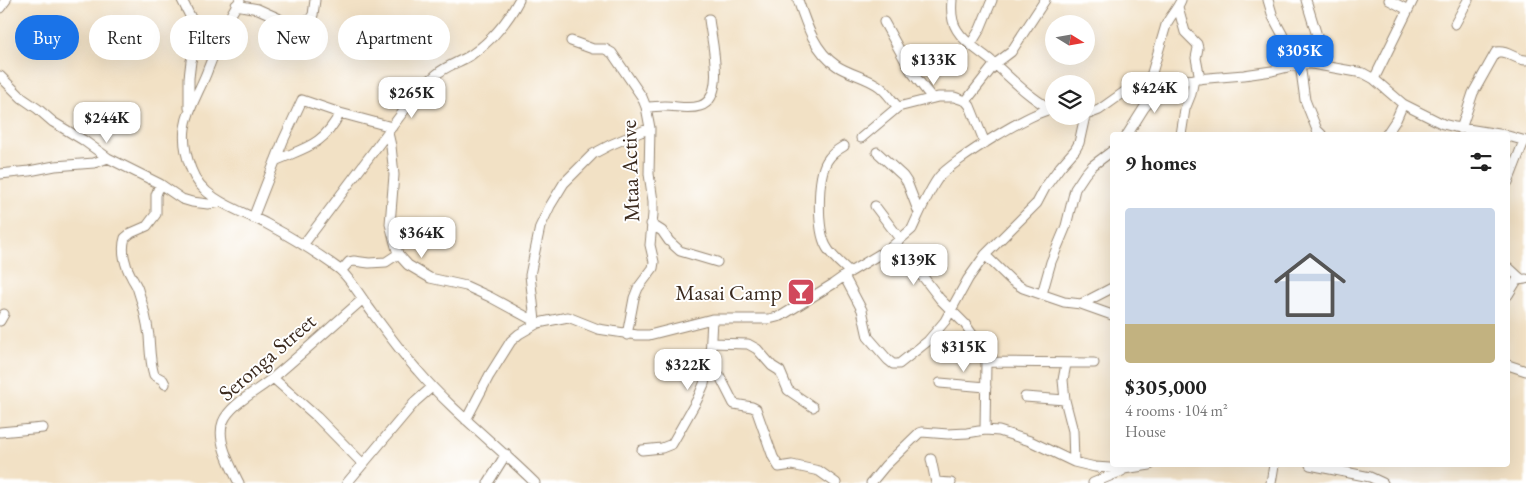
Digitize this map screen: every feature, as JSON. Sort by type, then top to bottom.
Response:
[{"type":"street","points":[[0,8],[6,0]]},
{"type":"street","points":[[182,0],[200,36],[191,61],[185,150],[191,171],[202,188],[221,202],[303,245],[341,271],[397,347],[432,388],[506,454],[535,483]]},
{"type":"street","points":[[189,111],[208,69],[224,25],[238,2],[278,18],[288,26],[299,27],[313,15],[315,0]]},
{"type":"street","points":[[303,245],[420,91],[438,72],[470,55],[488,40],[509,16],[519,0]]},
{"type":"street","points":[[798,0],[813,39],[822,52],[836,66],[851,74],[860,76],[881,88],[898,107]]},
{"type":"street","points":[[952,0],[951,14],[956,29],[965,40],[996,64],[1031,98],[1045,105]]},
{"type":"street","points":[[971,44],[980,29],[992,0]]},
{"type":"street","points":[[966,101],[996,64],[1017,45],[1045,0]]},
{"type":"street","points":[[1268,0],[1297,65],[1303,81],[1305,100],[1320,132]]},
{"type":"street","points":[[1306,0],[1316,31],[1323,65]]},
{"type":"street","points":[[1389,0],[1408,10]]},
{"type":"street","points":[[1374,79],[1413,0]]},
{"type":"street","points":[[1455,24],[1468,0]]},
{"type":"street","points":[[1179,3],[1185,32],[1197,44],[1198,48],[1196,58],[1197,79],[1185,109],[1181,132]]},
{"type":"street","points":[[1149,83],[1169,18],[1179,3]]},
{"type":"street","points":[[646,107],[667,106],[680,108],[700,106],[709,99],[713,92],[716,70],[709,20]]},
{"type":"street","points":[[884,22],[910,71],[932,98]]},
{"type":"street","name":"Mtaa Active","points":[[571,42],[593,49],[605,49],[612,53],[642,97],[650,128],[648,153],[653,201],[650,246],[654,262],[653,268],[638,288],[634,298],[626,335]]},
{"type":"street","points":[[1461,128],[1473,93],[1496,52],[1505,52],[1526,60]]},
{"type":"street","points":[[1095,112],[1130,88],[1149,83],[1253,74],[1297,65],[1323,65],[1362,74],[1374,79],[1403,104],[1443,124],[1487,132]]},
{"type":"street","points":[[0,76],[22,98],[53,122],[108,158],[160,184],[182,199],[208,204],[221,202]]},
{"type":"street","points":[[1130,132],[1144,108],[1167,81]]},
{"type":"street","points":[[861,138],[898,107],[932,98],[954,97],[966,101],[970,106],[986,143]]},
{"type":"street","points":[[253,218],[275,161],[302,100],[390,130]]},
{"type":"street","points":[[1388,132],[1403,104]]},
{"type":"street","points":[[466,420],[489,376],[511,341],[536,322],[568,317],[598,329],[626,335],[648,335],[712,319],[769,319],[781,316],[900,240],[912,229],[939,176],[960,160],[1016,124],[1045,111]]},
{"type":"street","points":[[275,161],[313,145],[322,139],[334,126],[340,113]]},
{"type":"street","points":[[844,146],[832,154],[826,162],[820,179],[822,232],[826,246],[847,274],[862,310],[868,337],[888,360],[893,364],[899,364],[928,341],[945,321],[984,255],[1032,209],[1046,186],[1075,150],[1084,125]]},
{"type":"street","points":[[536,322],[530,276],[540,227],[550,206],[564,183],[593,154],[650,128]]},
{"type":"street","points":[[390,130],[394,175],[390,224],[398,254],[408,265],[430,278],[466,286],[536,322]]},
{"type":"street","points":[[1510,136],[1525,141],[1510,177]]},
{"type":"street","points":[[877,152],[903,176],[919,214]]},
{"type":"street","points":[[1042,294],[1051,262],[1066,226],[1075,189],[1092,166],[1110,152]]},
{"type":"street","points":[[0,174],[55,166],[94,163],[108,158]]},
{"type":"street","points":[[160,184],[156,195],[156,214],[147,226],[131,233],[125,238],[123,253],[129,272],[139,292],[144,312],[152,370],[154,375],[164,380],[165,384]]},
{"type":"street","points":[[874,206],[900,240]]},
{"type":"street","points":[[651,224],[662,231],[680,251],[717,262]]},
{"type":"street","points":[[890,248],[924,278],[940,299],[965,324],[981,347],[986,362],[985,430]]},
{"type":"street","points":[[341,271],[349,262],[386,262],[398,254]]},
{"type":"street","points":[[984,255],[1012,281],[1023,288],[1064,302],[1081,304],[1110,314]]},
{"type":"street","points":[[1510,268],[1524,279]]},
{"type":"street","points":[[1510,291],[1517,280],[1524,279]]},
{"type":"street","points":[[1081,304],[1110,289]]},
{"type":"street","name":"Seronga Street","points":[[239,483],[222,443],[223,421],[231,410],[273,378],[363,299]]},
{"type":"street","points":[[642,450],[662,448],[672,444],[686,420],[704,384],[710,357],[712,319]]},
{"type":"street","points":[[711,342],[748,344],[757,349],[772,366],[780,371],[788,390],[813,407]]},
{"type":"street","points":[[710,357],[734,404],[748,406],[756,410],[772,457],[779,467],[792,465],[819,471],[836,483]]},
{"type":"street","points":[[986,362],[1094,363]]},
{"type":"street","points":[[1066,364],[1063,380],[1065,400],[1073,431],[1074,462]]},
{"type":"street","points":[[1510,366],[1526,371]]},
{"type":"street","points":[[273,378],[317,417],[363,464]]},
{"type":"street","points":[[940,383],[986,387]]},
{"type":"street","points":[[347,483],[415,402],[432,388]]},
{"type":"street","points":[[1025,397],[1065,400]]},
{"type":"street","points":[[0,432],[43,428]]},
{"type":"street","points":[[871,483],[884,466],[918,433],[922,432],[948,434],[985,430],[999,431],[1030,441],[1074,462],[1095,467],[1124,469],[1137,467]]},
{"type":"street","points":[[488,483],[506,454]]},
{"type":"street","points":[[931,459],[936,483],[951,483]]},
{"type":"street","points":[[1272,483],[1274,467]]},
{"type":"street","points":[[1346,468],[1369,480],[1383,483]]},
{"type":"street","points":[[1093,483],[1124,469]]},
{"type":"place","name":"Masai Camp","points":[[801,292]]}]
